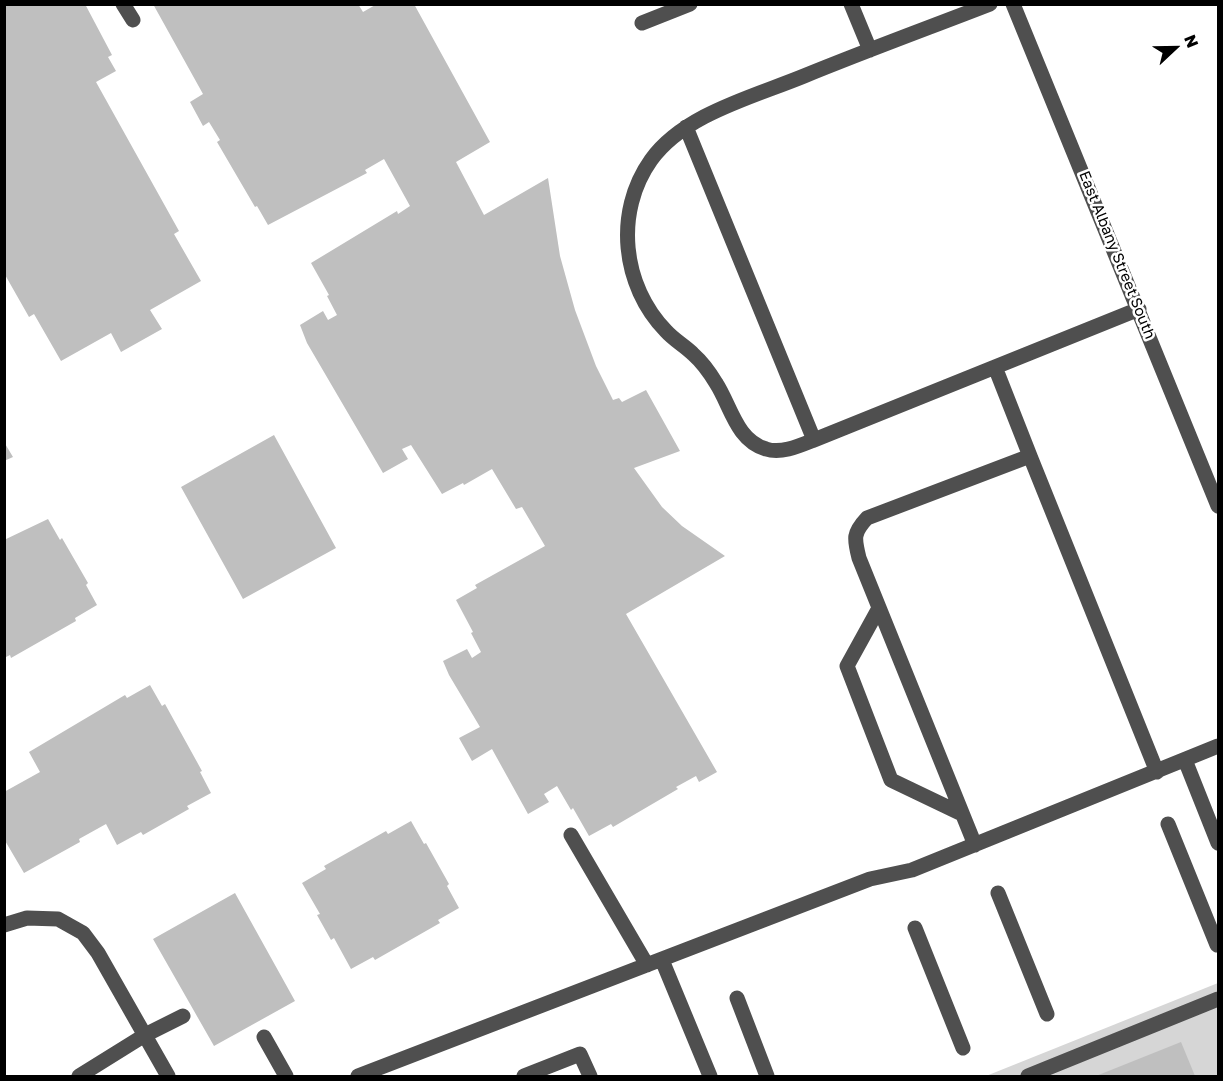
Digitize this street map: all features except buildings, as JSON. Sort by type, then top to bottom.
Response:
[{"type":"street","points":[[123,4],[132,20]]},
{"type":"street","points":[[642,23],[690,4]]},
{"type":"street","points":[[851,4],[870,50]]},
{"type":"street","points":[[990,4],[703,117],[670,139],[651,160],[637,185],[628,221],[628,259],[646,307],[666,332],[696,356],[716,384],[746,439],[767,450],[788,450],[1139,309]]},
{"type":"street","name":"East Albany Street South","points":[[1013,4],[1218,506]]},
{"type":"street","points":[[686,127],[814,440]]},
{"type":"street","points":[[995,367],[1157,772]]},
{"type":"street","points":[[975,845],[859,558],[855,541],[857,529],[867,518],[1030,456]]},
{"type":"street","points":[[879,608],[847,666],[891,780],[962,814]]},
{"type":"street","points":[[358,1077],[870,879],[912,870],[1218,746]]},
{"type":"street","points":[[1185,760],[1218,843]]},
{"type":"street","points":[[1168,824],[1217,945]]},
{"type":"street","points":[[571,835],[647,965]]},
{"type":"street","points":[[998,893],[1047,1014]]},
{"type":"street","points":[[4,925],[27,918],[58,919],[83,933],[98,953],[168,1077]]},
{"type":"street","points":[[915,928],[963,1048]]},
{"type":"street","points":[[662,960],[710,1077]]},
{"type":"street","points":[[737,998],[767,1077]]},
{"type":"street","points":[[1028,1077],[1218,999]]},
{"type":"street","points":[[79,1077],[145,1035],[183,1016]]},
{"type":"street","points":[[264,1037],[286,1077]]},
{"type":"street","points":[[524,1077],[580,1054],[590,1077]]},
{"type":"shaded area","points":[[1218,983],[1218,1076],[986,1076]]}]
